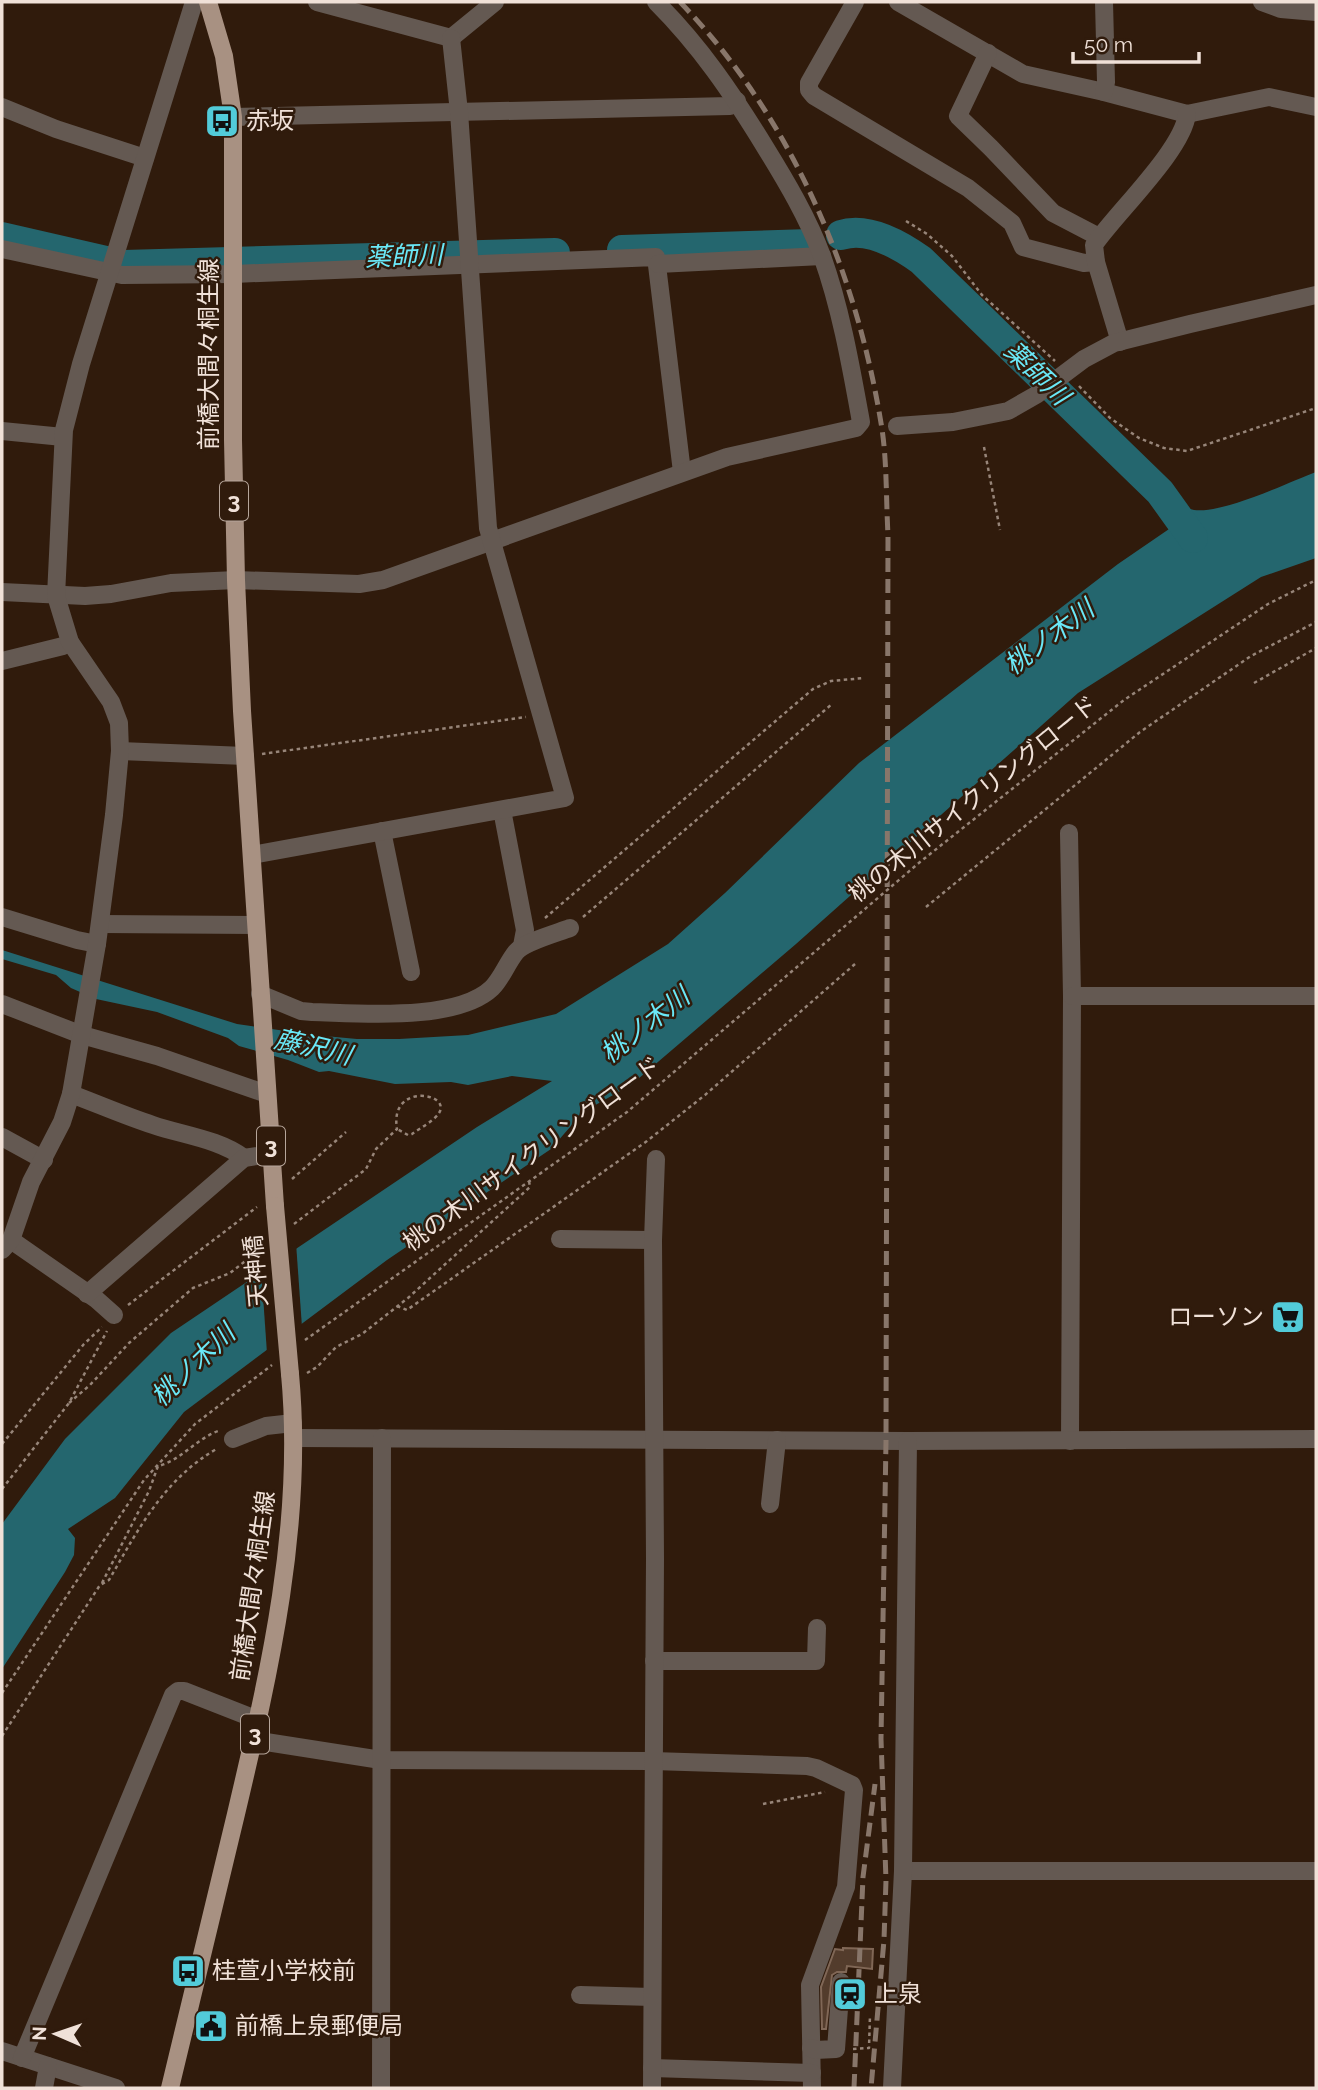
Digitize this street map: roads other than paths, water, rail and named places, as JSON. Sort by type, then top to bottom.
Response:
[{"type":"main road","name":"前橋大間々桐生線","points":[[208,2],[224,56],[233,117],[236,580],[260,999]]},
{"type":"main road","name":"3","points":[[260,999],[271,1154]]},
{"type":"main road","name":"天神橋","points":[[271,1154],[274,1200],[296,1375]]},
{"type":"main road","name":"前橋大間々桐生線","points":[[170,2088],[258,1720],[289,1545],[296,1375]]},
{"type":"street","points":[[194,2],[70,402],[63,437],[56,596],[70,642],[111,702],[118,723],[120,751],[97,949],[71,1094],[62,1122],[31,1182],[6,1245],[100,1303],[244,1158]]},
{"type":"street","points":[[317,2],[451,38]]},
{"type":"street","points":[[451,38],[495,2]]},
{"type":"street","points":[[2,592],[56,596],[111,594],[171,583],[236,580],[359,584],[404,575],[682,472],[750,450],[856,428],[860,422],[850,365],[822,256],[785,179],[737,102],[688,34],[656,2]]},
{"type":"street","points":[[855,2],[809,83],[809,90],[814,96],[968,188],[1012,223],[1023,247],[1084,263],[1096,262]]},
{"type":"street","points":[[898,2],[1023,74],[1186,114],[1269,97],[1316,107]]},
{"type":"street","points":[[1104,2],[1104,92]]},
{"type":"street","points":[[1262,2],[1281,9],[1316,12]]},
{"type":"street","points":[[252,855],[565,799],[491,543],[459,112],[451,38]]},
{"type":"street","points":[[988,53],[958,116],[1053,214],[1099,237]]},
{"type":"street","points":[[233,117],[730,106],[737,102]]},
{"type":"street","points":[[2,107],[56,129],[145,158]]},
{"type":"street","points":[[1120,342],[1096,262],[1094,245],[1174,146],[1186,125],[1186,114]]},
{"type":"street","points":[[2,250],[122,275],[234,274],[656,257],[682,472]]},
{"type":"street","points":[[658,264],[822,256]]},
{"type":"street","points":[[897,426],[953,422],[1008,411],[1037,395],[1084,359],[1120,342],[1316,295]]},
{"type":"street","points":[[2,431],[63,437]]},
{"type":"street","points":[[2,661],[70,642]]},
{"type":"street","points":[[120,751],[245,756]]},
{"type":"street","points":[[260,999],[300,1011],[414,1012],[446,1009],[478,998],[492,988],[523,941],[525,930],[502,810]]},
{"type":"street","points":[[382,831],[411,972]]},
{"type":"street","points":[[1069,833],[1072,996],[1070,1441]]},
{"type":"street","points":[[2,917],[97,949]]},
{"type":"street","points":[[100,924],[256,925]]},
{"type":"street","points":[[523,941],[570,928]]},
{"type":"street","points":[[1072,996],[1316,996]]},
{"type":"street","points":[[2,1004],[267,1091]]},
{"type":"street","points":[[71,1094],[153,1126],[227,1149],[244,1158],[271,1154]]},
{"type":"street","points":[[2,1137],[44,1160]]},
{"type":"street","points":[[652,2088],[655,1440],[653,1240],[656,1158]]},
{"type":"street","points":[[561,1239],[653,1240]]},
{"type":"street","points":[[228,1435],[266,1426],[382,1438],[908,1441],[1316,1439]]},
{"type":"street","points":[[381,2088],[382,1438]]},
{"type":"street","points":[[770,1504],[777,1440]]},
{"type":"street","points":[[892,2088],[903,1871],[908,1441]]},
{"type":"street","points":[[654,1661],[816,1661],[817,1628]]},
{"type":"street","points":[[22,2058],[173,1695],[184,1691],[258,1720]]},
{"type":"street","points":[[253,1740],[381,1760],[653,1761],[807,1766],[852,1785],[854,1790],[848,1881],[811,1979],[812,2081],[652,2068]]},
{"type":"street","points":[[903,1871],[1316,1871]]},
{"type":"street","points":[[811,2048],[836,2049],[841,1982]]},
{"type":"street","points":[[580,1995],[652,1997]]},
{"type":"street","points":[[2,2051],[116,2088]]},
{"type":"street","points":[[44,2088],[48,2066]]},
{"type":"water","points":[[1316,472],[1316,558],[1261,577],[1078,693],[796,944],[631,1085],[583,1112],[551,1149],[387,1260],[184,1412],[115,1498],[68,1529],[75,1538],[74,1555],[2,1669],[2,1524],[65,1439],[171,1333],[477,1127],[552,1081],[512,1076],[468,1085],[451,1082],[395,1084],[329,1071],[319,1072],[239,1046],[228,1038],[157,1012],[96,999],[71,988],[56,975],[2,959],[2,950],[237,1024],[314,1035],[399,1039],[468,1035],[556,1014],[668,944],[725,893],[859,763],[1118,564],[1172,527],[1171,505],[1179,503],[1194,510],[1221,507],[1255,497]]},
{"type":"waterway","name":"薬師川","points":[[841,235],[873,235],[894,243],[921,260],[1160,492],[1193,538]]},
{"type":"waterway","name":"薬師川","points":[[2,237],[124,265],[555,253]]},
{"type":"waterway","name":"薬師川","points":[[622,250],[810,244]]},
{"type":"railway","points":[[680,2],[720,47],[755,95],[786,146],[813,199],[856,312],[871,370],[884,442],[888,535],[886,1441],[881,1739],[886,1880],[884,1940],[871,2088]]},
{"type":"railway","points":[[854,2088],[863,1877],[875,1784]]},
{"type":"place","name":"赤坂","points":[[222,121]]},
{"type":"place","name":"ローソン","points":[[1288,1317]]},
{"type":"place","name":"桂萱小学校前","points":[[188,1971]]},
{"type":"place","name":"上泉","points":[[850,1994]]},
{"type":"place","name":"前橋上泉郵便局","points":[[211,2026]]},
{"type":"water label","name":"桃ノ木川","points":[[1049,637]]},
{"type":"water label","name":"桃ノ木川","points":[[645,1025]]},
{"type":"water label","name":"藤沢川","points":[[313,1047]]},
{"type":"water label","name":"桃ノ木川","points":[[193,1365]]}]
